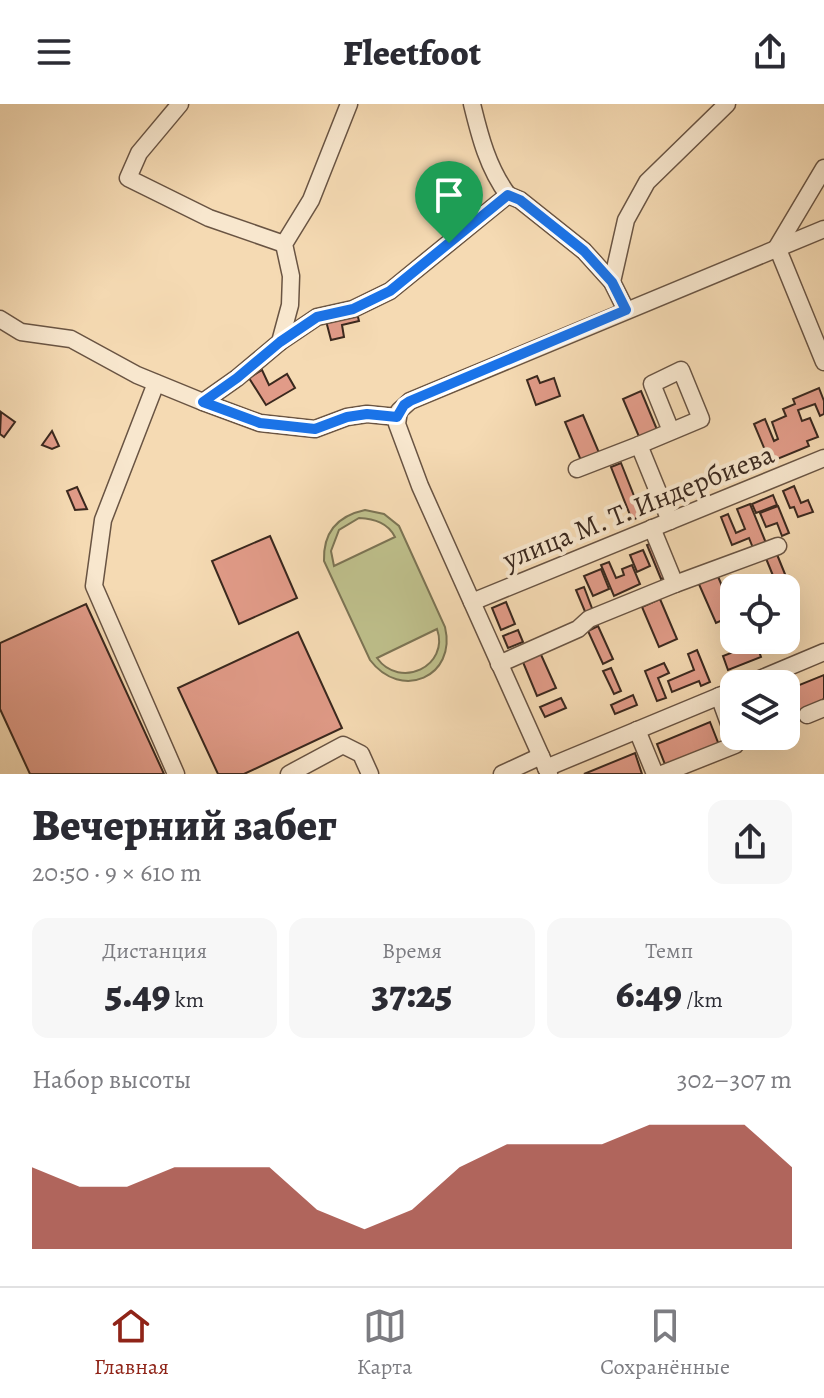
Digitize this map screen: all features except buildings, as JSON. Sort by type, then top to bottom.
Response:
[{"type":"street","points":[[180,104],[169,113],[139,153],[128,178],[209,218],[284,244]]},
{"type":"street","points":[[280,342],[290,305],[291,276],[284,244],[311,200],[349,104]]},
{"type":"street","points":[[472,104],[483,147],[508,195],[520,200],[584,251],[612,282],[626,310]]},
{"type":"street","points":[[612,282],[626,220],[647,182],[727,104]]},
{"type":"street","points":[[777,247],[824,168]]},
{"type":"street","points":[[203,402],[317,317],[353,309],[390,291],[508,195]]},
{"type":"street","points":[[545,766],[420,486],[397,417],[410,401],[824,229]]},
{"type":"street","points":[[777,247],[824,362]]},
{"type":"street","points":[[0,319],[21,332],[71,339],[156,383],[260,423],[315,429],[357,416],[397,417]]},
{"type":"street","points":[[156,383],[103,520],[94,586],[176,774]]},
{"type":"street","points":[[577,469],[671,431]]},
{"type":"street","points":[[639,445],[670,521]]},
{"type":"street","name":"улица М. Т. Индербиева","points":[[472,602],[824,458]]},
{"type":"street","points":[[652,528],[675,584]]},
{"type":"street","points":[[499,664],[578,629],[589,619],[778,546]]},
{"type":"street","points":[[781,670],[824,652]]},
{"type":"street","points":[[502,774],[545,766],[720,695]]},
{"type":"street","points":[[807,715],[824,708]]},
{"type":"street","points":[[637,730],[655,774]]},
{"type":"street","points":[[289,774],[343,745],[361,754],[370,774]]},
{"type":"street","points":[[662,774],[722,750]]},
{"type":"green space","points":[[365,510],[384,514],[399,526],[445,627],[443,659],[424,678],[411,681],[396,679],[370,660],[324,561],[329,534],[339,521]],"holes":[[[359,518],[380,523],[389,528],[395,537],[334,566],[331,551],[339,530]],[[437,629],[439,642],[436,654],[430,663],[420,669],[410,673],[398,672],[377,658]]]},
{"type":"route","points":[[508,195],[520,200],[584,251],[612,282],[626,310],[410,401],[397,417],[367,414],[347,417],[315,429],[260,423],[203,402],[317,317],[353,309],[390,291],[449,243],[508,195]]}]
